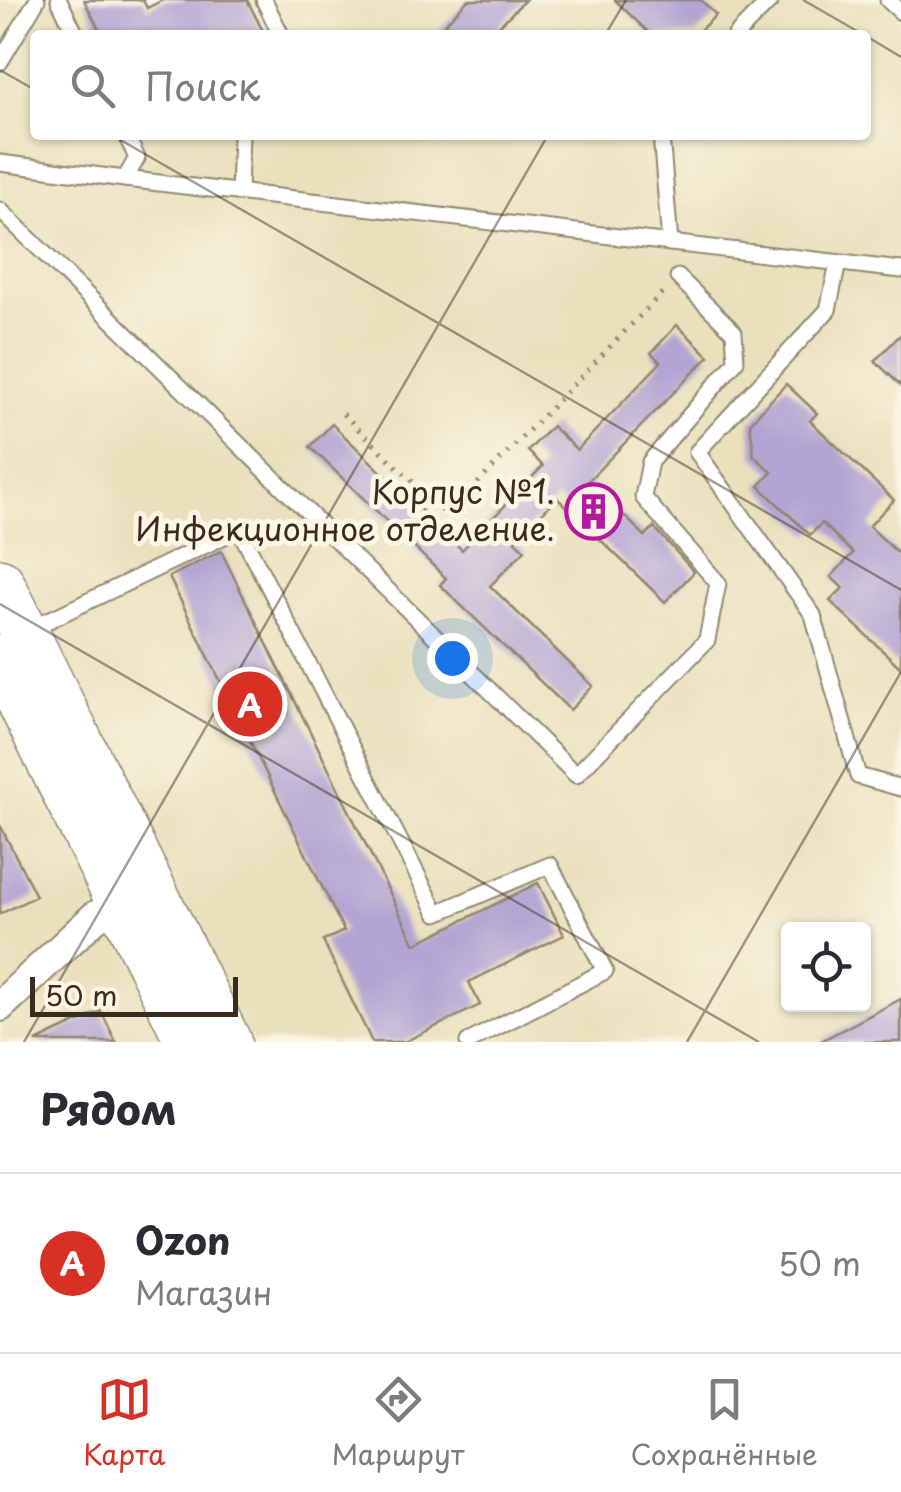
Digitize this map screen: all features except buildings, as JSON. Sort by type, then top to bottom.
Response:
[{"type":"main road","points":[[0,583],[12,646],[121,903],[190,1042]]},
{"type":"main road","points":[[12,646],[227,1042]]},
{"type":"street","points":[[0,1006],[95,917],[121,903]]},
{"type":"lane","points":[[0,62],[37,0]]},
{"type":"lane","points":[[59,0],[74,30]]},
{"type":"lane","points":[[264,0],[279,30]]},
{"type":"lane","points":[[741,30],[770,0]]},
{"type":"lane","points":[[888,0],[901,12]]},
{"type":"lane","points":[[124,180],[137,158],[128,140]]},
{"type":"lane","points":[[239,193],[242,140]]},
{"type":"lane","points":[[661,140],[670,243]]},
{"type":"lane","points":[[0,162],[124,180],[901,270]]},
{"type":"lane","points":[[0,210],[576,775],[707,640],[718,583],[644,497],[650,462],[736,361],[734,332],[678,277]]},
{"type":"lane","points":[[838,262],[828,310],[697,452],[813,616],[858,776],[901,788]]},
{"type":"lane","points":[[12,646],[239,530],[438,912],[550,865],[605,971],[468,1042]]},
{"type":"path","points":[[343,414],[447,515],[678,277]]},
{"type":"place","name":"Корпус №1. Инфекционное отделение.","points":[[594,511]]},
{"type":"place","name":"Ozon","points":[[250,704]]}]
